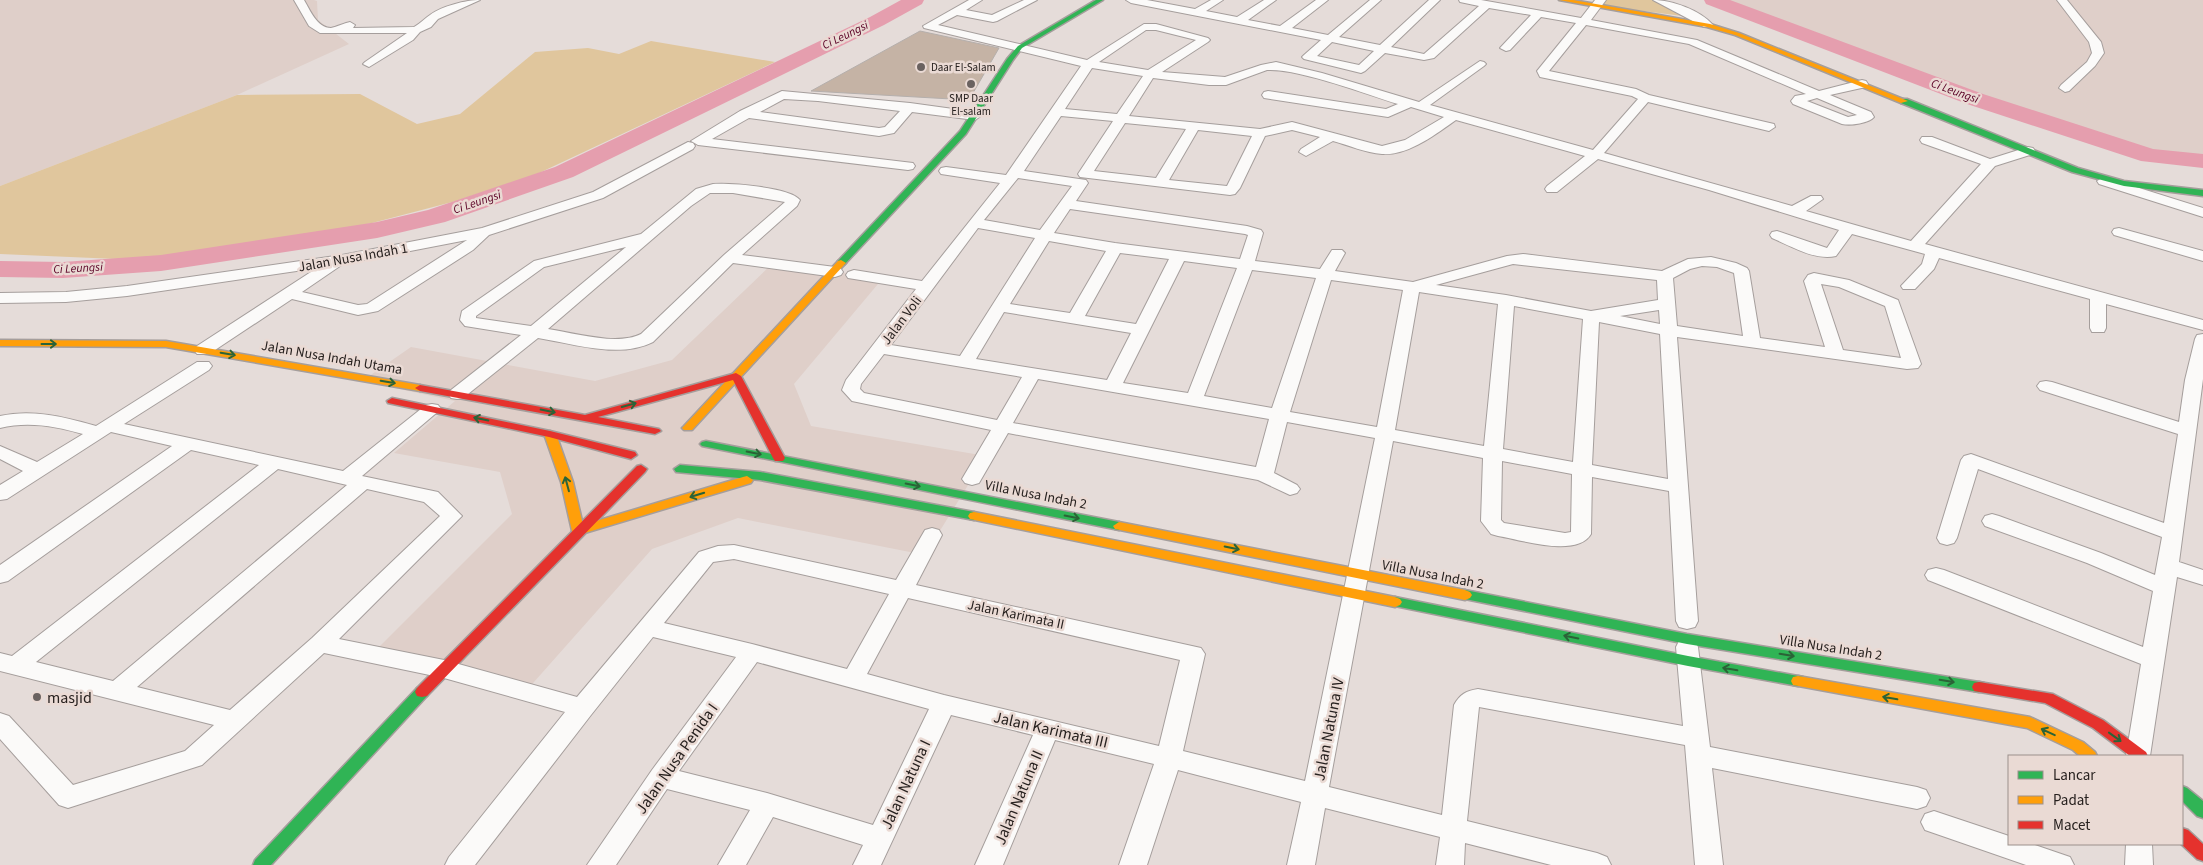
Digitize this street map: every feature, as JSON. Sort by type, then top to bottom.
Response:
[{"type":"street","points":[[299,0],[313,26],[322,30],[339,31],[416,30],[427,25],[434,17],[475,0]]},
{"type":"street","points":[[977,0],[928,26],[1020,47],[1069,61]]},
{"type":"street","points":[[955,11],[992,19],[1032,0]]},
{"type":"street","points":[[630,455],[638,442],[672,429],[736,376],[836,272],[963,132],[1010,59],[1020,47],[1100,0]]},
{"type":"street","points":[[1132,0],[1158,2],[1198,12],[1421,57],[1430,56],[1487,4]]},
{"type":"street","points":[[1198,12],[1218,0]]},
{"type":"street","points":[[1240,20],[1271,0]]},
{"type":"street","points":[[1284,29],[1323,0]]},
{"type":"street","points":[[1376,0],[1328,38],[1308,57],[1359,69],[1362,68],[1435,0]]},
{"type":"street","points":[[1464,0],[1693,42],[1818,95],[1862,84]]},
{"type":"street","points":[[1562,0],[1599,3],[1708,25],[1737,34],[2075,170],[2128,190],[2203,213]]},
{"type":"street","points":[[1658,0],[1698,18],[1708,25]]},
{"type":"street","points":[[2062,0],[2096,42],[2098,53],[2091,64],[2065,88]]},
{"type":"street","points":[[1599,3],[1543,71],[1544,74],[1769,126]]},
{"type":"street","points":[[1506,48],[1539,13]]},
{"type":"street","points":[[339,31],[358,22]]},
{"type":"street","points":[[1673,37],[1708,25]]},
{"type":"street","name":"Jalan Voli","points":[[1150,74],[1204,40],[1156,27],[1144,27],[1089,64],[1013,177],[974,222],[852,384],[851,390],[858,397],[1264,475],[1290,489]]},
{"type":"street","points":[[369,64],[409,38],[416,30]]},
{"type":"street","points":[[1010,59],[1069,61],[1209,81],[1226,81],[1265,67],[1276,66],[1318,76],[1454,116],[1714,187],[1848,228],[2098,296],[2203,328],[2198,381],[2171,533],[2139,755]]},
{"type":"street","points":[[1268,95],[1388,113],[1416,104],[1480,64]]},
{"type":"street","points":[[1150,74],[1085,174],[1230,191],[1234,188],[1260,133]]},
{"type":"street","points":[[908,166],[698,140],[777,96],[787,94],[975,116]]},
{"type":"street","points":[[1552,189],[1596,154],[1646,98]]},
{"type":"street","points":[[1292,126],[1316,103]]},
{"type":"street","points":[[744,114],[882,132],[889,130],[910,107]]},
{"type":"street","points":[[1058,112],[1260,133],[1292,126],[1382,150],[1392,150],[1432,131],[1454,116]]},
{"type":"street","points":[[1160,184],[1194,126]]},
{"type":"street","points":[[1306,152],[1330,137]]},
{"type":"street","points":[[1927,140],[1990,163]]},
{"type":"street","name":"Jalan Nusa Indah 1","points":[[0,298],[66,297],[127,291],[342,260],[485,232],[598,195],[688,146]]},
{"type":"street","points":[[1915,246],[1990,163],[2028,150]]},
{"type":"street","points":[[946,171],[1081,183],[1044,236],[966,361]]},
{"type":"street","points":[[2097,177],[2124,183],[2203,194]]},
{"type":"street","points":[[457,394],[535,331],[646,237],[707,189],[719,188],[791,198],[792,203],[729,258],[647,338],[635,344],[616,345],[535,331],[471,322],[467,317],[528,270],[539,264],[646,237]]},
{"type":"street","points":[[1793,212],[1816,199]]},
{"type":"street","points":[[1066,204],[1252,231],[1257,235],[1194,400]]},
{"type":"street","points":[[974,222],[1115,248],[1325,274],[1506,300],[1667,330],[1912,364],[1892,303],[1843,283],[1814,278],[1812,282],[1836,353]]},
{"type":"street","points":[[1777,236],[1819,252],[1831,253],[1848,228]]},
{"type":"street","points":[[290,294],[358,310],[372,308],[468,247],[485,232]]},
{"type":"street","points":[[2119,232],[2203,256]]},
{"type":"street","points":[[1075,319],[1115,248]]},
{"type":"street","points":[[1264,475],[1279,416],[1325,274],[1337,252]]},
{"type":"street","points":[[1909,286],[1929,266],[1934,252]]},
{"type":"street","points":[[1112,387],[1178,257]]},
{"type":"street","points":[[729,258],[836,272]]},
{"type":"street","points":[[1412,287],[1503,260],[1517,259],[1665,276],[1682,264],[1707,260],[1726,264],[1741,271],[1752,341]]},
{"type":"street","points":[[0,494],[103,429],[201,362],[290,294],[342,260]]},
{"type":"street","points":[[854,274],[926,286]]},
{"type":"street","points":[[1665,276],[1667,330],[1680,487],[1687,640],[1709,865]]},
{"type":"street","name":"Jalan Natuna IV","points":[[1301,865],[1386,435],[1412,287]]},
{"type":"street","points":[[2098,296],[2098,328]]},
{"type":"street","points":[[1506,300],[1490,518],[1492,524],[1498,529],[1565,540],[1578,537],[1581,534],[1582,469],[1591,316]]},
{"type":"street","points":[[1591,316],[1666,304]]},
{"type":"street","points":[[1001,307],[1141,330]]},
{"type":"street","points":[[495,342],[512,328]]},
{"type":"street","name":"Jalan Nusa Indah Utama","points":[[0,343],[166,344],[201,362],[457,394],[582,418],[672,429]]},
{"type":"street","points":[[880,348],[1194,400],[1680,487]]},
{"type":"street","points":[[0,354],[142,356]]},
{"type":"street","points":[[972,479],[1033,373]]},
{"type":"street","points":[[582,418],[736,376]]},
{"type":"street","points":[[736,376],[779,458]]},
{"type":"street","points":[[2046,386],[2188,431]]},
{"type":"street","points":[[376,398],[550,434],[630,455]]},
{"type":"street","points":[[117,691],[355,481],[432,409]]},
{"type":"street","points":[[0,422],[8,419],[55,420],[188,444],[431,498],[452,516],[320,644],[193,758],[68,797],[0,723]]},
{"type":"street","points":[[672,429],[698,432],[704,437],[702,452]]},
{"type":"street","points":[[550,434],[567,482],[578,531]]},
{"type":"street","points":[[0,576],[188,444]]},
{"type":"street","points":[[0,452],[38,470]]},
{"type":"street","name":"Villa Nusa Indah 2","points":[[2089,755],[2078,746],[2030,723],[1687,640],[1357,584],[779,458],[702,452],[675,470],[760,476],[1048,531],[1357,584],[1687,640],[2048,698],[2098,724],[2139,755]]},
{"type":"street","points":[[260,865],[444,669],[578,531],[646,470],[632,461],[630,455]]},
{"type":"street","points":[[1947,538],[1971,460],[2171,533]]},
{"type":"street","points":[[8,664],[274,463]]},
{"type":"street","points":[[578,531],[760,476]]},
{"type":"street","points":[[1992,521],[2094,558],[2166,577],[2203,578]]},
{"type":"street","points":[[853,679],[901,588],[932,535]]},
{"type":"street","name":"Jalan Karimata II","points":[[649,628],[706,557],[718,553],[734,552],[1193,654],[1169,758]]},
{"type":"street","points":[[1936,575],[2153,660]]},
{"type":"street","points":[[459,865],[582,708],[649,628]]},
{"type":"street","name":"Jalan Karimata III","points":[[649,628],[752,652],[944,704],[1315,794],[1586,864]]},
{"type":"street","points":[[320,644],[444,669],[582,708]]},
{"type":"street","name":"Jalan Nusa Penida I","points":[[601,865],[661,777],[752,652]]},
{"type":"street","points":[[8,664],[236,721]]},
{"type":"street","points":[[1450,865],[1466,705],[1472,699],[1478,698],[1917,798]]},
{"type":"street","name":"Jalan Natuna I","points":[[866,865],[944,704]]},
{"type":"street","name":"Jalan Natuna II","points":[[989,865],[1048,729]]},
{"type":"street","points":[[1134,865],[1169,758]]},
{"type":"street","points":[[661,777],[767,804],[880,839]]},
{"type":"street","points":[[2183,793],[2203,811]]},
{"type":"street","points":[[732,865],[767,804]]},
{"type":"street","points":[[1934,822],[2060,865]]},
{"type":"street","points":[[2183,836],[2203,854]]},
{"type":"street","points":[[2139,865],[2140,845]]},
{"type":"shaded area","points":[[0,0],[314,0],[317,1],[318,20],[349,44],[237,95],[0,186]]},
{"type":"shaded area","points":[[1601,0],[1658,0],[1698,18],[1597,5]]},
{"type":"shaded area","points":[[1713,0],[2203,0],[2203,161],[2150,156],[1985,102]]},
{"type":"shaded area","points":[[651,41],[775,62],[537,174],[456,201],[372,223],[296,238],[140,260],[0,254],[0,186],[237,95],[360,94],[417,124],[460,114],[535,52],[588,48],[619,54]]},
{"type":"shaded area","points":[[773,263],[883,278],[794,384],[811,426],[986,456],[925,555],[738,518],[652,549],[526,691],[372,654],[512,514],[500,472],[394,453],[455,401],[362,381],[411,347],[595,381],[672,360]]},
{"type":"building","name":"Daar El-Salam","points":[[920,31],[999,48],[969,100],[811,91]]},
{"type":"waterway","name":"Ci Leungsi","points":[[0,269],[63,270],[161,263],[377,230],[436,216],[564,172],[877,21],[915,0]]},
{"type":"waterway","name":"Ci Leungsi","points":[[1713,0],[1975,99],[2150,156],[2203,161]]},
{"type":"traffic: fast","points":[[841,263],[963,132],[1010,59],[1020,47],[1100,0]]},
{"type":"traffic: fast","points":[[1904,101],[2075,170],[2124,183],[2203,193]]},
{"type":"traffic: fast","points":[[706,444],[1119,526]]},
{"type":"traffic: fast","points":[[680,469],[760,476],[974,516]]},
{"type":"traffic: fast","points":[[1465,595],[1687,639],[1979,687]]},
{"type":"traffic: fast","points":[[1395,602],[1688,661],[1798,681]]},
{"type":"traffic: fast","points":[[261,865],[422,692]]},
{"type":"traffic: fast","points":[[2183,793],[2203,811]]},
{"type":"traffic: slow","points":[[1562,0],[1708,25],[1737,34],[1904,101]]},
{"type":"traffic: slow","points":[[688,428],[841,263]]},
{"type":"traffic: slow","points":[[0,343],[166,344],[420,388]]},
{"type":"traffic: slow","points":[[550,434],[567,482],[578,531],[747,480]]},
{"type":"traffic: slow","points":[[974,516],[1395,602]]},
{"type":"traffic: slow","points":[[1119,526],[1465,595]]},
{"type":"traffic: slow","points":[[1798,681],[2030,723],[2078,746],[2089,755]]},
{"type":"traffic: jam","points":[[590,416],[736,376],[779,458]]},
{"type":"traffic: jam","points":[[420,388],[655,431]]},
{"type":"traffic: jam","points":[[392,401],[550,434],[631,455]]},
{"type":"traffic: jam","points":[[422,692],[641,469]]},
{"type":"traffic: jam","points":[[1979,687],[2048,698],[2098,724],[2140,755]]},
{"type":"traffic: jam","points":[[2183,836],[2203,854]]},
{"type":"place","name":"Daar El-Salam","points":[[921,67]]},
{"type":"place","name":"SMP Daar El-salam","points":[[971,84]]},
{"type":"place","name":"masjid","points":[[37,697]]}]
